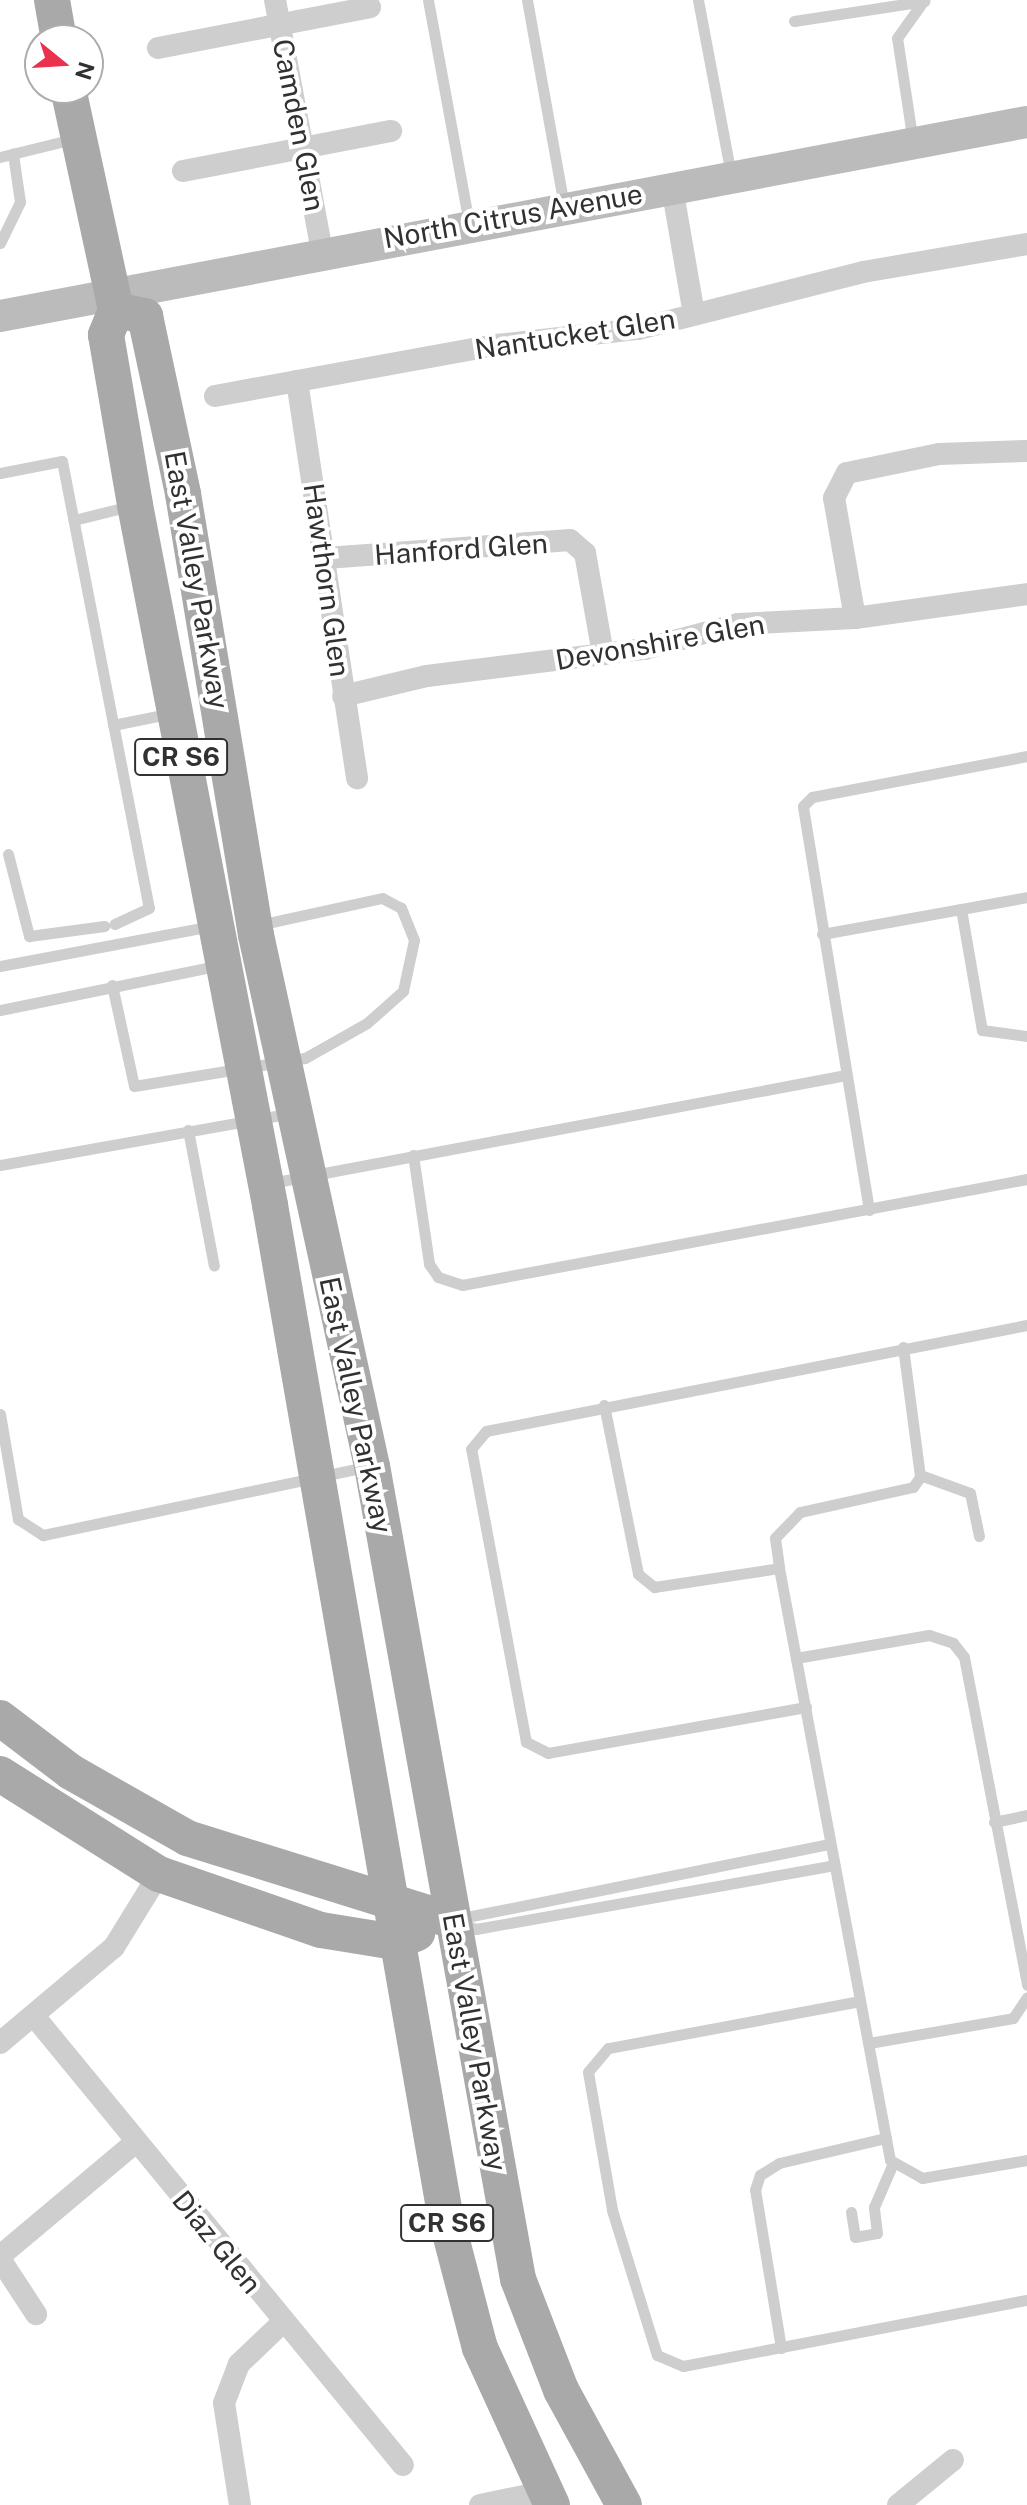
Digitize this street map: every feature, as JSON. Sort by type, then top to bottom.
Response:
[{"type":"main road","points":[[52,0],[56,24]]},
{"type":"main road","name":"East Valley Parkway","points":[[71,104],[113,302],[106,335],[213,926],[243,954],[283,1062],[305,1176],[372,1466],[518,2279],[561,2390],[624,2505]]},
{"type":"main road","name":"East Valley Parkway","points":[[113,302],[145,316],[237,817],[243,954],[243,1068],[266,1184],[395,1942],[462,2292],[554,2501]]},
{"type":"main road","points":[[173,713],[198,717],[218,793],[237,817]]},
{"type":"main road","points":[[0,1718],[71,1772],[187,1838],[453,1921]]},
{"type":"main road","points":[[0,1774],[159,1874],[321,1930],[395,1942],[453,1921]]},
{"type":"street","name":"Camden Glen","points":[[275,0],[322,250]]},
{"type":"street","points":[[158,48],[370,7]]},
{"type":"street","name":"North Citrus Avenue","points":[[0,316],[113,302],[322,250],[1027,122]]},
{"type":"street","points":[[183,171],[391,131]]},
{"type":"street","points":[[672,187],[694,314]]},
{"type":"street","name":"Nantucket Glen","points":[[215,396],[497,345],[638,329],[863,272],[1027,244]]},
{"type":"street","name":"Hawthorn Glen","points":[[297,381],[357,779]]},
{"type":"street","points":[[855,618],[834,498],[847,473],[939,454],[1027,451]]},
{"type":"street","name":"Hanford Glen","points":[[326,558],[570,540],[585,553],[603,654]]},
{"type":"street","name":"Devonshire Glen","points":[[343,696],[427,676],[603,654],[738,624],[855,618],[1027,594]]},
{"type":"street","points":[[0,2043],[114,1947],[159,1874]]},
{"type":"street","name":"Diaz Glen","points":[[34,2016],[403,2465]]},
{"type":"street","points":[[36,2314],[0,2258],[136,2142]]},
{"type":"street","points":[[240,2505],[224,2403],[239,2364],[283,2322]]},
{"type":"street","points":[[898,2505],[953,2460]]},
{"type":"street","points":[[480,2505],[554,2501]]},
{"type":"lane","points":[[428,0],[469,223]]},
{"type":"lane","points":[[527,0],[564,205]]},
{"type":"lane","points":[[698,0],[731,175]]},
{"type":"lane","points":[[794,21],[924,0]]},
{"type":"lane","points":[[913,142],[897,38],[924,0]]},
{"type":"lane","points":[[0,157],[77,139]]},
{"type":"lane","points":[[0,243],[20,202],[13,154]]},
{"type":"lane","points":[[0,473],[62,461],[149,908],[109,925],[29,936],[8,854]]},
{"type":"lane","points":[[74,520],[135,505]]},
{"type":"lane","points":[[113,725],[173,713]]},
{"type":"lane","points":[[869,1210],[801,816],[812,797],[1027,756]]},
{"type":"lane","points":[[0,1010],[243,954],[371,897],[401,908],[414,940],[403,991],[367,1023],[305,1058],[134,1086],[112,985]]},
{"type":"lane","points":[[822,934],[1027,897]]},
{"type":"lane","points":[[961,909],[982,1030],[1027,1036]]},
{"type":"lane","points":[[0,966],[213,926]]},
{"type":"lane","points":[[266,1184],[846,1075]]},
{"type":"lane","points":[[0,1165],[292,1113]]},
{"type":"lane","points":[[188,1130],[214,1266]]},
{"type":"lane","points":[[413,1155],[429,1264],[438,1277],[462,1285],[1027,1179]]},
{"type":"lane","points":[[806,1707],[548,1753],[526,1742],[471,1449],[486,1431],[604,1405],[1027,1325]]},
{"type":"lane","points":[[851,2212],[855,2237],[877,2233],[874,2207],[893,2163],[779,1568],[781,1525],[800,1512],[913,1487],[920,1475],[903,1347]]},
{"type":"lane","points":[[604,1405],[638,1574],[654,1587],[779,1568]]},
{"type":"lane","points":[[0,1414],[18,1519],[43,1535],[372,1466]]},
{"type":"lane","points":[[920,1475],[970,1493],[979,1536]]},
{"type":"lane","points":[[796,1658],[929,1635],[953,1643],[964,1657],[1027,1985]]},
{"type":"lane","points":[[994,1822],[1027,1815]]},
{"type":"lane","points":[[453,1921],[589,1889],[830,1844]]},
{"type":"lane","points":[[453,1921],[476,1929],[834,1865]]},
{"type":"lane","points":[[693,1869],[697,1888]]},
{"type":"lane","points":[[589,1889],[592,1908]]},
{"type":"lane","points":[[869,2043],[1013,2018],[1027,1997]]},
{"type":"lane","points":[[860,2001],[608,2048],[588,2072],[612,2210],[657,2355],[683,2366],[1027,2300]]},
{"type":"lane","points":[[781,2348],[755,2190],[760,2175],[779,2163],[886,2138]]},
{"type":"lane","points":[[893,2163],[922,2178],[1027,2160]]}]
